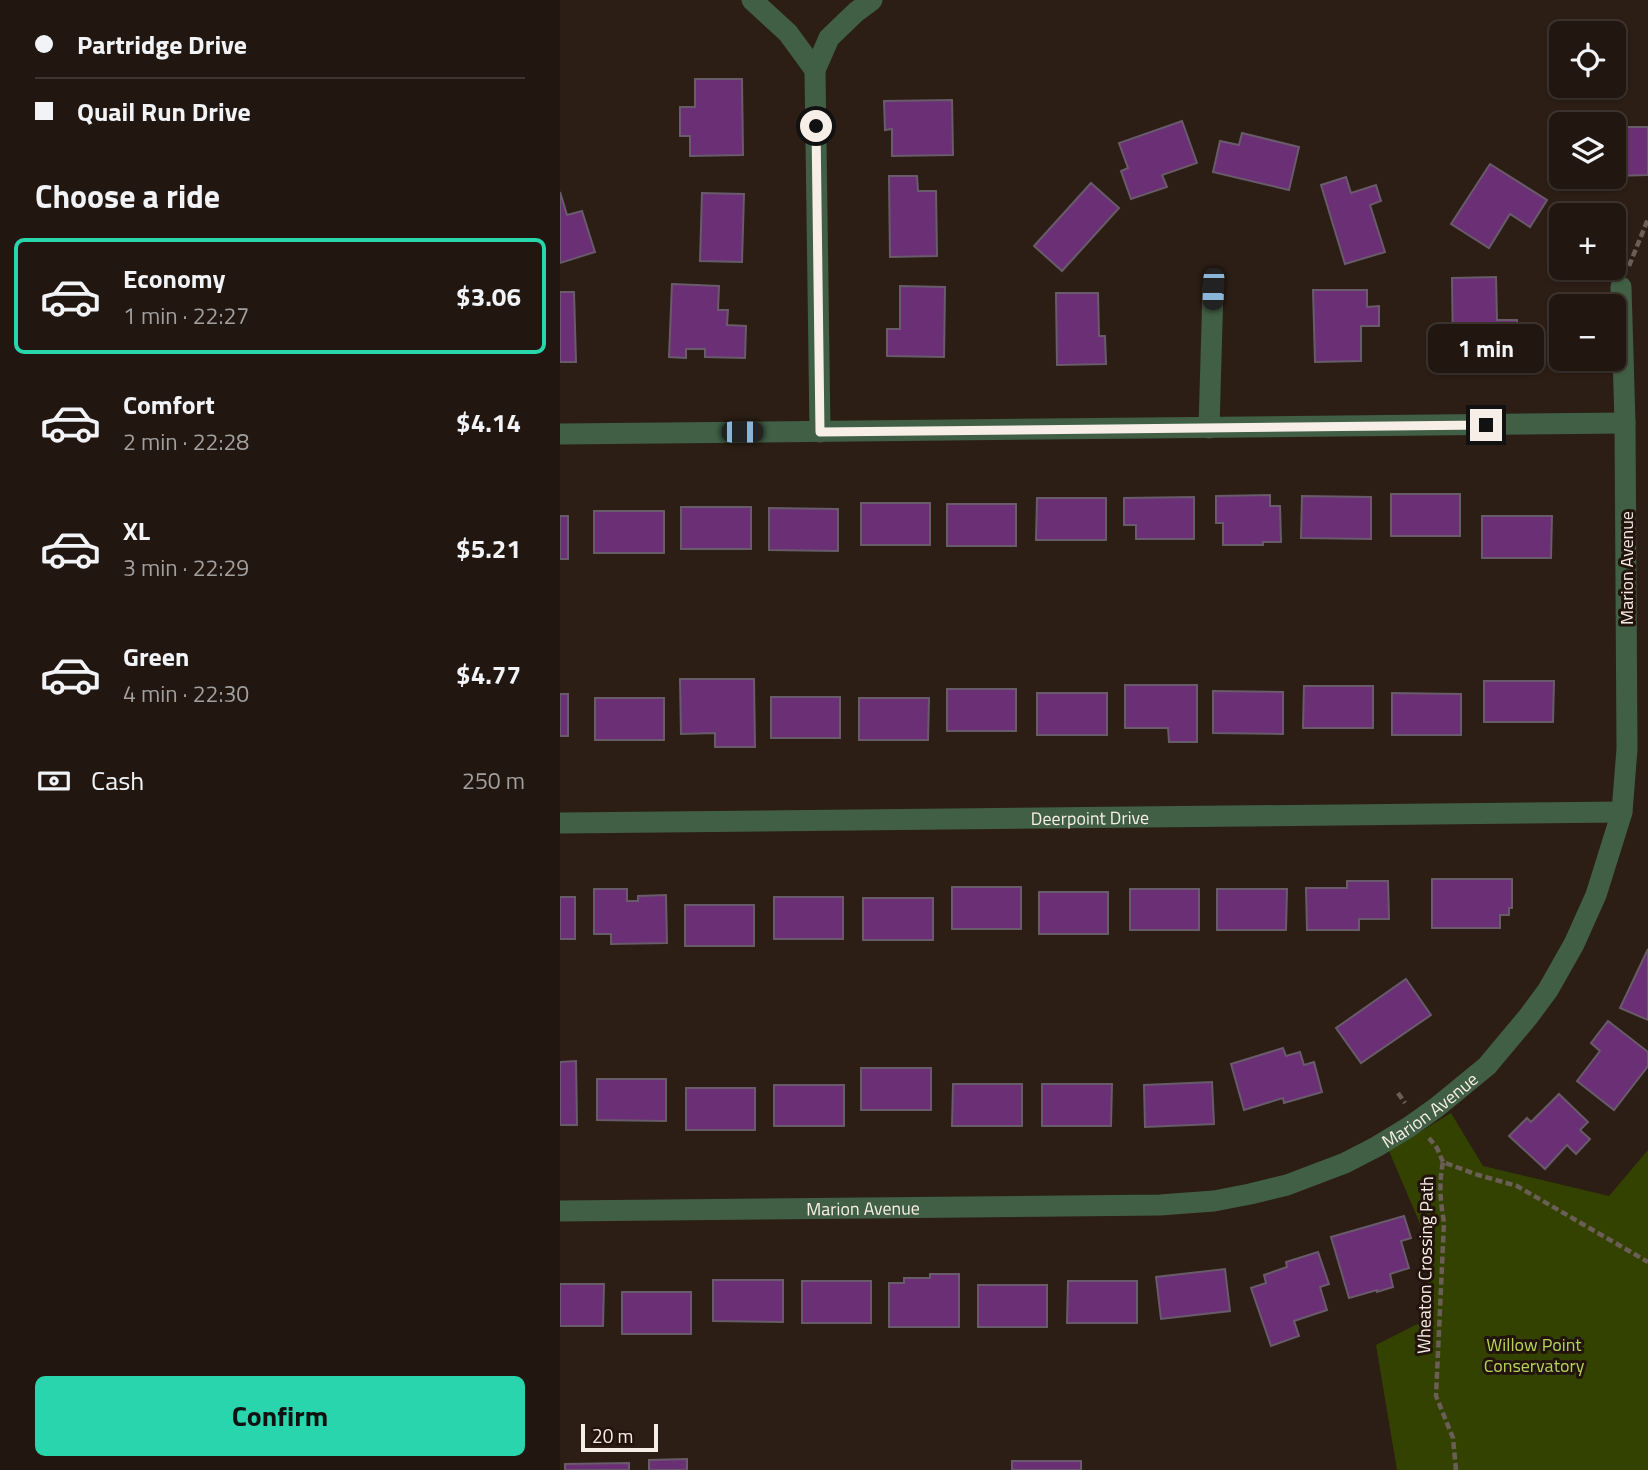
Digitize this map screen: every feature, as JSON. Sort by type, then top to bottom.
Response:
[{"type":"street","points":[[752,0],[788,33],[815,70]]},
{"type":"street","points":[[820,432],[815,70],[829,38],[872,0]]},
{"type":"street","name":"Marion Avenue","points":[[560,1211],[1160,1205],[1214,1201],[1287,1185],[1345,1163],[1376,1147],[1437,1107],[1487,1066],[1548,990],[1574,944],[1596,895],[1622,812],[1627,749],[1625,423],[1621,287]]},
{"type":"street","points":[[1209,428],[1213,289]]},
{"type":"street","points":[[560,434],[1625,423]]},
{"type":"street","name":"Deerpoint Drive","points":[[560,822],[1622,812]]},
{"type":"path","points":[[1621,287],[1648,219]]},
{"type":"path","points":[[1425,1132],[1443,1162]]},
{"type":"path","name":"Wheaton Crossing Path","points":[[1456,1470],[1453,1438],[1436,1396],[1444,1222],[1440,1199],[1443,1162],[1517,1186],[1648,1262]]},
{"type":"green space","name":"Willow Point Conservatory","points":[[1451,1113],[1483,1166],[1609,1196],[1648,1150],[1648,1470],[1397,1470],[1376,1345],[1425,1320],[1430,1247],[1389,1151]]},
{"type":"building","points":[[695,79],[742,79],[743,155],[690,156],[690,136],[680,136],[680,107],[695,107]]},
{"type":"building","points":[[952,100],[953,155],[892,156],[892,129],[885,130],[884,101]]},
{"type":"building","points":[[1182,121],[1197,163],[1162,175],[1167,187],[1131,199],[1121,171],[1128,168],[1119,143]]},
{"type":"building","points":[[1626,127],[1648,127],[1648,175],[1626,176]]},
{"type":"building","points":[[1242,133],[1299,147],[1289,190],[1213,172],[1220,141],[1239,145]]},
{"type":"building","points":[[1490,164],[1547,200],[1530,227],[1510,214],[1489,248],[1451,224]]},
{"type":"building","points":[[889,176],[917,176],[918,191],[936,191],[937,256],[890,257]]},
{"type":"building","points":[[1346,177],[1351,193],[1376,185],[1381,201],[1370,205],[1385,252],[1345,264],[1321,185]]},
{"type":"building","points":[[1091,183],[1119,208],[1062,271],[1034,246]]},
{"type":"building","points":[[560,192],[567,215],[582,211],[595,252],[560,263]]},
{"type":"building","points":[[702,193],[744,194],[742,262],[700,261]]},
{"type":"building","points":[[1496,277],[1497,320],[1517,320],[1518,350],[1453,351],[1452,278]]},
{"type":"building","points":[[672,284],[719,286],[718,310],[728,310],[727,325],[746,326],[745,358],[705,357],[705,349],[686,349],[686,358],[669,357]]},
{"type":"building","points":[[900,286],[945,287],[944,357],[887,356],[887,329],[900,329]]},
{"type":"building","points":[[1313,290],[1367,290],[1367,307],[1379,306],[1379,326],[1361,326],[1361,361],[1315,362]]},
{"type":"building","points":[[560,292],[574,292],[576,362],[560,362]]},
{"type":"building","points":[[1056,293],[1098,293],[1099,336],[1105,336],[1106,364],[1057,365]]},
{"type":"building","points":[[1391,494],[1460,494],[1460,536],[1391,536]]},
{"type":"building","points":[[1270,495],[1270,506],[1280,506],[1281,542],[1223,545],[1223,523],[1216,523],[1216,496]]},
{"type":"building","points":[[1302,496],[1371,497],[1371,539],[1301,538]]},
{"type":"building","points":[[1194,497],[1194,539],[1136,539],[1136,525],[1124,525],[1124,498]]},
{"type":"building","points":[[1037,498],[1106,498],[1106,540],[1036,540]]},
{"type":"building","points":[[861,503],[930,503],[930,545],[861,545]]},
{"type":"building","points":[[947,504],[1016,504],[1016,546],[947,546]]},
{"type":"building","points":[[681,507],[751,507],[751,549],[681,549]]},
{"type":"building","points":[[769,508],[838,509],[838,551],[769,550]]},
{"type":"building","points":[[594,511],[664,511],[664,553],[594,553]]},
{"type":"building","points":[[560,516],[568,516],[568,559],[560,559]]},
{"type":"building","points":[[1482,516],[1552,516],[1551,558],[1482,558]]},
{"type":"building","points":[[680,679],[754,679],[755,747],[715,747],[715,733],[681,734]]},
{"type":"building","points":[[1484,681],[1554,681],[1553,722],[1484,722]]},
{"type":"building","points":[[1125,685],[1197,685],[1197,742],[1169,742],[1168,728],[1125,728]]},
{"type":"building","points":[[1304,686],[1373,686],[1373,728],[1303,728]]},
{"type":"building","points":[[947,689],[1016,689],[1016,731],[947,731]]},
{"type":"building","points":[[1213,691],[1283,692],[1283,734],[1213,733]]},
{"type":"building","points":[[1037,693],[1107,693],[1107,735],[1037,735]]},
{"type":"building","points":[[1392,693],[1461,694],[1461,735],[1392,735]]},
{"type":"building","points":[[560,694],[568,694],[568,736],[560,736]]},
{"type":"building","points":[[771,697],[840,697],[840,738],[771,738]]},
{"type":"building","points":[[595,698],[664,698],[664,740],[595,740]]},
{"type":"building","points":[[859,698],[929,698],[928,740],[859,740]]},
{"type":"building","points":[[1432,879],[1512,879],[1512,908],[1509,908],[1509,915],[1500,915],[1500,928],[1432,928]]},
{"type":"building","points":[[1347,881],[1388,881],[1389,919],[1359,919],[1359,930],[1307,930],[1306,888],[1347,888]]},
{"type":"building","points":[[952,887],[1021,887],[1021,929],[952,929]]},
{"type":"building","points":[[594,889],[627,889],[627,901],[638,901],[638,896],[666,895],[667,943],[611,944],[611,934],[594,934]]},
{"type":"building","points":[[1130,889],[1199,889],[1199,930],[1130,930]]},
{"type":"building","points":[[1217,889],[1287,889],[1286,930],[1217,930]]},
{"type":"building","points":[[1039,892],[1108,892],[1108,934],[1039,934]]},
{"type":"building","points":[[560,897],[575,897],[575,939],[560,939]]},
{"type":"building","points":[[774,897],[843,897],[843,939],[774,939]]},
{"type":"building","points":[[863,898],[933,898],[933,940],[863,940]]},
{"type":"building","points":[[685,905],[754,905],[754,946],[685,946]]},
{"type":"building","points":[[1648,949],[1648,1020],[1620,1008]]},
{"type":"building","points":[[1406,979],[1431,1015],[1361,1063],[1336,1028]]},
{"type":"building","points":[[1608,1021],[1648,1052],[1648,1066],[1614,1110],[1577,1081],[1600,1051],[1591,1043]]},
{"type":"building","points":[[1283,1048],[1286,1056],[1300,1052],[1304,1065],[1314,1062],[1322,1092],[1284,1103],[1283,1098],[1244,1110],[1231,1064]]},
{"type":"building","points":[[576,1061],[577,1125],[560,1125],[560,1062]]},
{"type":"building","points":[[861,1068],[931,1068],[931,1110],[861,1110]]},
{"type":"building","points":[[597,1079],[666,1079],[666,1121],[597,1120]]},
{"type":"building","points":[[1212,1082],[1214,1124],[1145,1127],[1144,1085]]},
{"type":"building","points":[[953,1084],[1022,1084],[1022,1126],[952,1126]]},
{"type":"building","points":[[1042,1084],[1112,1084],[1111,1126],[1042,1126]]},
{"type":"building","points":[[774,1085],[844,1085],[844,1126],[774,1126]]},
{"type":"building","points":[[686,1088],[755,1088],[755,1130],[686,1130]]},
{"type":"building","points":[[1559,1094],[1588,1122],[1580,1130],[1590,1139],[1576,1154],[1567,1145],[1545,1169],[1509,1136],[1527,1118],[1531,1122]]},
{"type":"building","points":[[1404,1216],[1411,1238],[1401,1241],[1409,1268],[1390,1274],[1393,1287],[1349,1298],[1331,1237]]},
{"type":"building","points":[[1318,1252],[1329,1284],[1320,1287],[1327,1310],[1294,1321],[1299,1336],[1271,1346],[1251,1288],[1266,1283],[1264,1275],[1287,1267],[1286,1262]]},
{"type":"building","points":[[1225,1269],[1230,1311],[1161,1319],[1156,1277]]},
{"type":"building","points":[[930,1274],[959,1274],[959,1327],[889,1327],[889,1283],[904,1283],[904,1278],[930,1278]]},
{"type":"building","points":[[713,1280],[783,1280],[783,1322],[713,1321]]},
{"type":"building","points":[[802,1281],[871,1281],[871,1323],[802,1323]]},
{"type":"building","points":[[1068,1281],[1137,1281],[1137,1323],[1067,1323]]},
{"type":"building","points":[[560,1284],[604,1284],[603,1326],[560,1326]]},
{"type":"building","points":[[978,1285],[1047,1285],[1047,1327],[978,1327]]},
{"type":"building","points":[[622,1292],[691,1292],[691,1334],[622,1334]]},
{"type":"building","points":[[687,1459],[687,1470],[649,1470],[649,1460]]},
{"type":"building","points":[[1012,1461],[1081,1461],[1081,1470],[1012,1470]]},
{"type":"building","points":[[629,1463],[629,1470],[565,1470],[565,1464]]},
{"type":"route","points":[[816,126],[820,432],[1486,425]]}]
